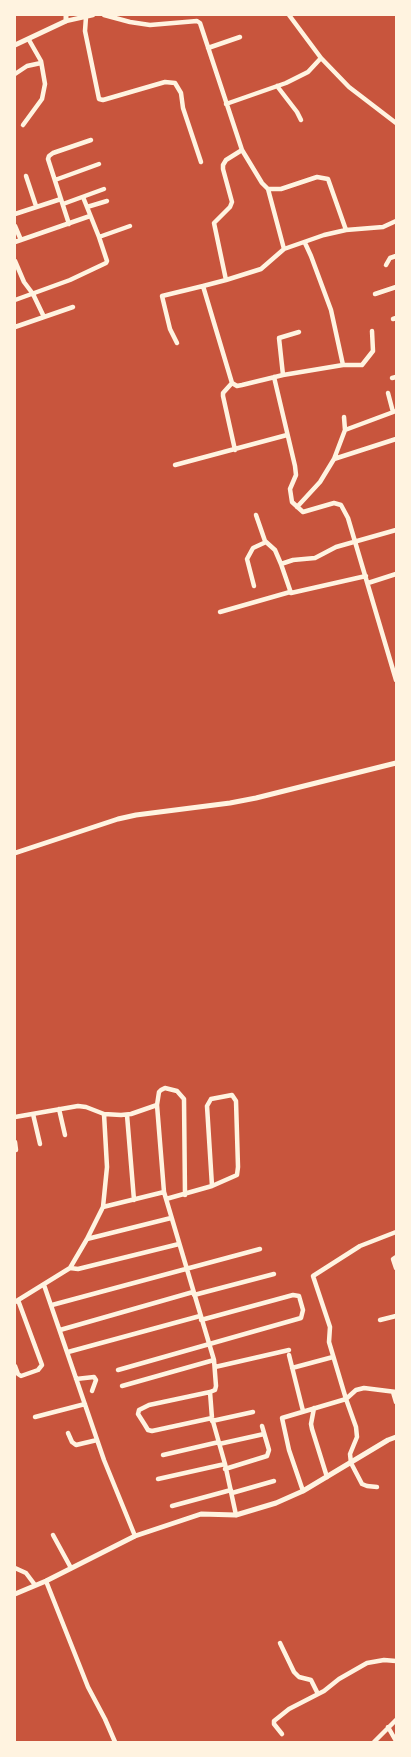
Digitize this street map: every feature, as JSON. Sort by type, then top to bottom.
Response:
[{"type":"street","points":[[15,45],[29,40],[66,18],[93,15]]},
{"type":"street","points":[[104,15],[150,25],[197,21],[202,27],[242,150],[262,183],[273,191],[317,177],[328,179],[346,230]]},
{"type":"street","points":[[289,15],[321,58],[349,87],[396,123]]},
{"type":"street","points":[[86,17],[86,31],[99,99],[103,100],[165,82],[176,83],[181,93],[183,108],[201,162]]},
{"type":"street","points":[[208,48],[240,37]]},
{"type":"street","points":[[23,125],[35,110],[44,92],[45,74],[29,40]]},
{"type":"street","points":[[226,104],[286,83],[308,72],[321,58]]},
{"type":"street","points":[[15,74],[27,66],[41,63]]},
{"type":"street","points":[[277,86],[301,120]]},
{"type":"street","points":[[69,224],[48,159],[49,156],[91,140]]},
{"type":"street","points":[[226,280],[214,223],[230,207],[232,202],[223,165],[226,160],[242,150]]},
{"type":"street","points":[[55,180],[99,164]]},
{"type":"street","points":[[26,176],[36,206]]},
{"type":"street","points":[[15,214],[36,206],[83,197],[104,189]]},
{"type":"street","points":[[268,189],[284,249]]},
{"type":"street","points":[[15,300],[70,280],[105,264],[107,261],[83,197]]},
{"type":"street","points":[[88,207],[107,201]]},
{"type":"street","points":[[15,242],[90,216]]},
{"type":"street","points":[[177,343],[170,329],[162,296],[261,269],[284,249],[324,235],[346,230],[378,228],[396,221]]},
{"type":"street","points":[[15,226],[21,240]]},
{"type":"street","points":[[99,237],[130,226]]},
{"type":"street","points":[[304,242],[331,310],[343,365]]},
{"type":"street","points":[[386,265],[390,258],[396,256]]},
{"type":"street","points":[[15,261],[17,270],[33,294],[44,317]]},
{"type":"street","points":[[204,286],[232,383],[237,386],[283,375],[343,365],[362,365],[373,351],[372,331]]},
{"type":"street","points":[[375,294],[396,287]]},
{"type":"street","points":[[15,327],[73,308]]},
{"type":"street","points":[[283,375],[279,338],[299,332]]},
{"type":"street","points":[[274,377],[296,474],[290,489],[292,502],[303,512],[329,504],[340,505],[348,518],[396,680]]},
{"type":"street","points":[[232,383],[223,393],[223,396],[235,450]]},
{"type":"street","points":[[345,430],[395,412],[388,393]]},
{"type":"street","points":[[297,507],[320,482],[334,459],[345,430],[344,417]]},
{"type":"street","points":[[175,465],[287,435]]},
{"type":"street","points":[[334,459],[396,439]]},
{"type":"street","points":[[256,516],[266,542],[275,550],[290,592]]},
{"type":"street","points":[[281,564],[293,560],[315,558],[336,547],[396,530]]},
{"type":"street","points":[[254,586],[247,559],[253,548],[266,542]]},
{"type":"street","points":[[368,583],[396,574]]},
{"type":"street","points":[[220,612],[290,592],[316,589],[366,576]]},
{"type":"street","points":[[15,853],[97,825],[127,817],[247,800],[396,763]]},
{"type":"street","points":[[185,1195],[184,1099],[177,1091],[165,1088],[159,1092],[157,1104],[164,1192],[216,1367],[216,1386],[215,1390],[210,1392],[149,1405],[139,1410],[138,1414],[148,1430],[152,1431],[253,1412]]},
{"type":"street","points":[[166,1199],[212,1186],[235,1177],[238,1173],[236,1102],[232,1095],[216,1098],[208,1103],[212,1186]]},
{"type":"street","points":[[15,1117],[78,1106],[104,1114],[127,1115],[157,1104]]},
{"type":"street","points":[[59,1109],[65,1134]]},
{"type":"street","points":[[33,1114],[40,1144]]},
{"type":"street","points":[[15,1366],[18,1374],[22,1376],[38,1370],[42,1365],[17,1301],[70,1268],[103,1207],[108,1167],[104,1114]]},
{"type":"street","points":[[127,1115],[134,1200]]},
{"type":"street","points":[[15,1142],[16,1150]]},
{"type":"street","points":[[103,1207],[164,1192]]},
{"type":"street","points":[[87,1239],[171,1218]]},
{"type":"street","points":[[378,1488],[362,1484],[350,1463],[350,1454],[357,1437],[356,1427],[333,1357],[328,1339],[330,1327],[313,1276],[360,1246],[396,1232]]},
{"type":"street","points":[[70,1268],[78,1269],[179,1244]]},
{"type":"street","points":[[52,1305],[260,1249]]},
{"type":"street","points":[[396,1257],[393,1259],[396,1268]]},
{"type":"street","points":[[60,1330],[274,1274]]},
{"type":"street","points":[[44,1285],[97,1440],[135,1536]]},
{"type":"street","points":[[68,1352],[293,1295],[298,1296],[301,1300],[303,1310],[301,1318],[118,1370]]},
{"type":"street","points":[[380,1320],[396,1316]]},
{"type":"street","points":[[216,1367],[288,1352],[303,1410]]},
{"type":"street","points":[[292,1368],[333,1357]]},
{"type":"street","points":[[122,1386],[214,1360]]},
{"type":"street","points":[[76,1379],[94,1377],[96,1380],[92,1391]]},
{"type":"street","points":[[303,1491],[289,1450],[282,1420],[284,1416],[346,1399],[356,1390],[364,1388],[394,1392],[396,1402]]},
{"type":"street","points":[[210,1392],[212,1419],[236,1514]]},
{"type":"street","points":[[35,1417],[85,1404]]},
{"type":"street","points":[[314,1408],[311,1424],[327,1477]]},
{"type":"street","points":[[158,1479],[267,1456],[269,1450],[262,1426]]},
{"type":"street","points":[[68,1433],[74,1444],[81,1445],[97,1440]]},
{"type":"street","points":[[163,1455],[264,1434]]},
{"type":"street","points":[[15,1594],[46,1581],[135,1536],[202,1514],[236,1514],[276,1503],[303,1491],[396,1437]]},
{"type":"street","points":[[172,1506],[274,1481]]},
{"type":"street","points":[[52,1535],[71,1568]]},
{"type":"street","points":[[15,1568],[26,1573],[35,1585]]},
{"type":"street","points":[[46,1581],[88,1687],[106,1719],[115,1742]]},
{"type":"street","points":[[280,1643],[294,1672],[299,1677],[311,1680],[318,1694]]},
{"type":"street","points":[[282,1734],[274,1724],[274,1721],[290,1709],[368,1663],[384,1660],[396,1661]]},
{"type":"street","points":[[374,1742],[396,1720]]},
{"type":"street","points":[[388,1726],[396,1741]]}]
